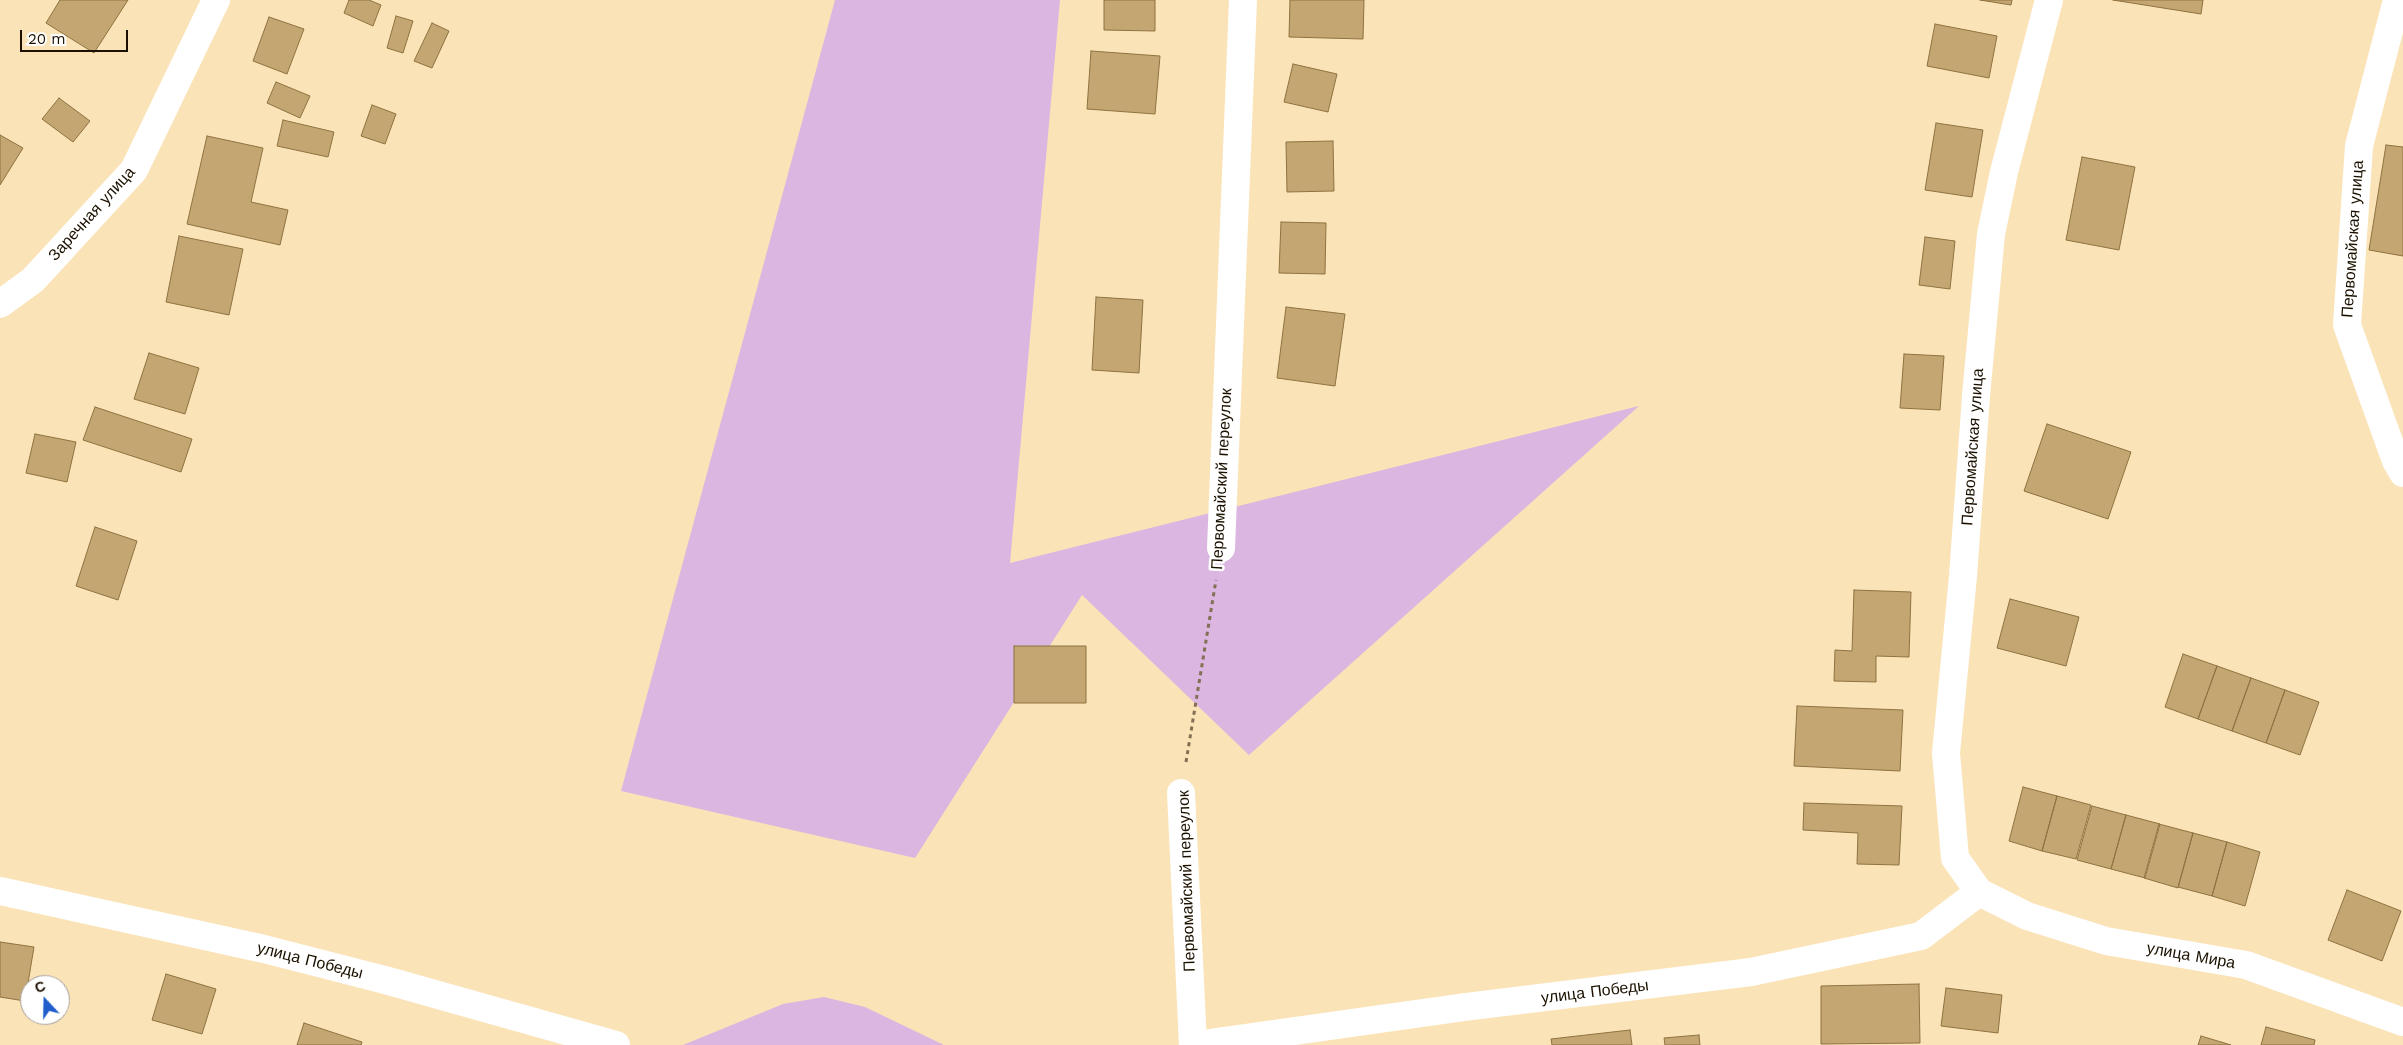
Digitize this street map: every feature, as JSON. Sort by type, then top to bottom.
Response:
[{"type":"street","name":"Заречная улица","points":[[0,304],[33,280],[134,170],[216,0]]},
{"type":"street","name":"Первомайский переулок","points":[[1221,548],[1243,0]]},
{"type":"street","name":"Первомайская улица","points":[[1980,892],[1955,858],[1946,752],[1964,576],[1976,396],[1991,234],[2004,172],[2049,0]]},
{"type":"street","name":"Первомайская улица","points":[[2397,0],[2359,146],[2347,325],[2396,460],[2403,473]]},
{"type":"street","name":"Первомайский переулок","points":[[1181,793],[1194,1045]]},
{"type":"street","name":"улица Победы","points":[[0,891],[264,949],[385,980],[616,1045]]},
{"type":"street","name":"улица Мира","points":[[1980,892],[2027,916],[2106,941],[2246,965],[2403,1022]]},
{"type":"street","name":"улица Победы","points":[[1194,1045],[1465,1007],[1751,972],[1921,936],[1980,892]]},
{"type":"path","name":"Первомайский переулок","points":[[1181,793],[1221,548]]},
{"type":"shaded area","points":[[835,0],[1060,0],[1010,563],[1639,406],[1249,755],[1082,595],[915,858],[621,791]]},
{"type":"shaded area","points":[[824,997],[865,1007],[944,1045],[683,1045],[783,1004]]},
{"type":"building","points":[[60,0],[128,0],[94,53],[46,23]]},
{"type":"building","points":[[349,0],[369,0],[381,5],[373,26],[344,13]]},
{"type":"building","points":[[1104,0],[1155,0],[1155,31],[1104,30]]},
{"type":"building","points":[[1290,0],[1364,0],[1363,39],[1289,37]]},
{"type":"building","points":[[1980,0],[2012,0],[2011,5]]},
{"type":"building","points":[[2113,0],[2203,0],[2201,14]]},
{"type":"building","points":[[396,16],[413,21],[403,53],[387,48]]},
{"type":"building","points":[[269,17],[304,29],[287,74],[253,61]]},
{"type":"building","points":[[432,23],[449,31],[432,68],[414,61]]},
{"type":"building","points":[[1935,24],[1997,36],[1989,78],[1927,66]]},
{"type":"building","points":[[1091,51],[1160,56],[1155,114],[1087,109]]},
{"type":"building","points":[[1293,64],[1337,74],[1328,112],[1284,102]]},
{"type":"building","points":[[276,82],[310,96],[300,118],[267,103]]},
{"type":"building","points":[[59,98],[90,121],[73,142],[42,119]]},
{"type":"building","points":[[372,105],[396,114],[385,144],[361,136]]},
{"type":"building","points":[[283,120],[334,132],[328,157],[277,146]]},
{"type":"building","points":[[1936,123],[1983,130],[1972,197],[1925,190]]},
{"type":"building","points":[[0,135],[23,148],[0,185]]},
{"type":"building","points":[[207,136],[263,148],[251,202],[288,210],[280,245],[187,224]]},
{"type":"building","points":[[1333,141],[1334,191],[1287,192],[1286,142]]},
{"type":"building","points":[[2386,145],[2403,147],[2403,256],[2369,250]]},
{"type":"building","points":[[2082,157],[2135,167],[2119,250],[2066,240]]},
{"type":"building","points":[[1281,222],[1326,223],[1325,274],[1279,273]]},
{"type":"building","points":[[179,236],[243,249],[229,315],[166,302]]},
{"type":"building","points":[[1925,237],[1955,241],[1950,289],[1919,285]]},
{"type":"building","points":[[1096,297],[1143,300],[1139,373],[1092,370]]},
{"type":"building","points":[[1286,307],[1345,314],[1335,386],[1277,378]]},
{"type":"building","points":[[149,353],[199,368],[185,414],[134,399]]},
{"type":"building","points":[[1904,354],[1944,356],[1940,410],[1900,408]]},
{"type":"building","points":[[95,407],[192,439],[181,472],[83,440]]},
{"type":"building","points":[[2047,424],[2131,452],[2108,519],[2024,491]]},
{"type":"building","points":[[35,434],[76,442],[67,482],[26,473]]},
{"type":"building","points":[[95,527],[137,541],[118,600],[76,586]]},
{"type":"building","points":[[1854,590],[1911,592],[1909,657],[1876,656],[1876,682],[1834,681],[1835,650],[1852,651]]},
{"type":"building","points":[[2010,599],[2079,617],[2066,666],[1997,648]]},
{"type":"building","points":[[1014,646],[1086,646],[1086,703],[1014,703]]},
{"type":"building","points":[[2183,654],[2217,666],[2198,719],[2165,707]]},
{"type":"building","points":[[2217,666],[2251,678],[2232,731],[2198,719]]},
{"type":"building","points":[[2251,678],[2285,690],[2266,743],[2232,731]]},
{"type":"building","points":[[2285,690],[2319,702],[2300,755],[2266,743]]},
{"type":"building","points":[[1797,706],[1903,710],[1900,771],[1794,766]]},
{"type":"building","points":[[2023,787],[2057,796],[2042,851],[2009,841]]},
{"type":"building","points":[[2057,796],[2091,805],[2076,859],[2042,851]]},
{"type":"building","points":[[1804,803],[1902,806],[1899,865],[1857,864],[1858,833],[1803,830]]},
{"type":"building","points":[[2092,806],[2126,815],[2111,869],[2077,860]]},
{"type":"building","points":[[2126,815],[2160,824],[2145,878],[2111,869]]},
{"type":"building","points":[[2159,824],[2193,833],[2178,888],[2144,878]]},
{"type":"building","points":[[2193,833],[2227,842],[2212,896],[2178,887]]},
{"type":"building","points":[[2227,842],[2260,852],[2245,906],[2212,896]]},
{"type":"building","points":[[2347,890],[2401,911],[2382,961],[2328,940]]},
{"type":"building","points":[[0,942],[34,947],[29,975],[20,975],[20,1000],[0,997]]},
{"type":"building","points":[[166,974],[216,989],[202,1034],[152,1020]]},
{"type":"building","points":[[1919,984],[1920,1043],[1821,1044],[1821,986]]},
{"type":"building","points":[[1946,988],[2002,995],[1998,1033],[1941,1026]]},
{"type":"building","points":[[304,1023],[362,1042],[361,1045],[297,1045]]},
{"type":"building","points":[[2266,1027],[2315,1040],[2314,1045],[2261,1045]]},
{"type":"building","points":[[1630,1030],[1632,1045],[1552,1045],[1551,1039]]},
{"type":"building","points":[[1699,1035],[1700,1045],[1665,1045],[1664,1038]]},
{"type":"building","points":[[2201,1036],[2231,1045],[2198,1045]]}]
